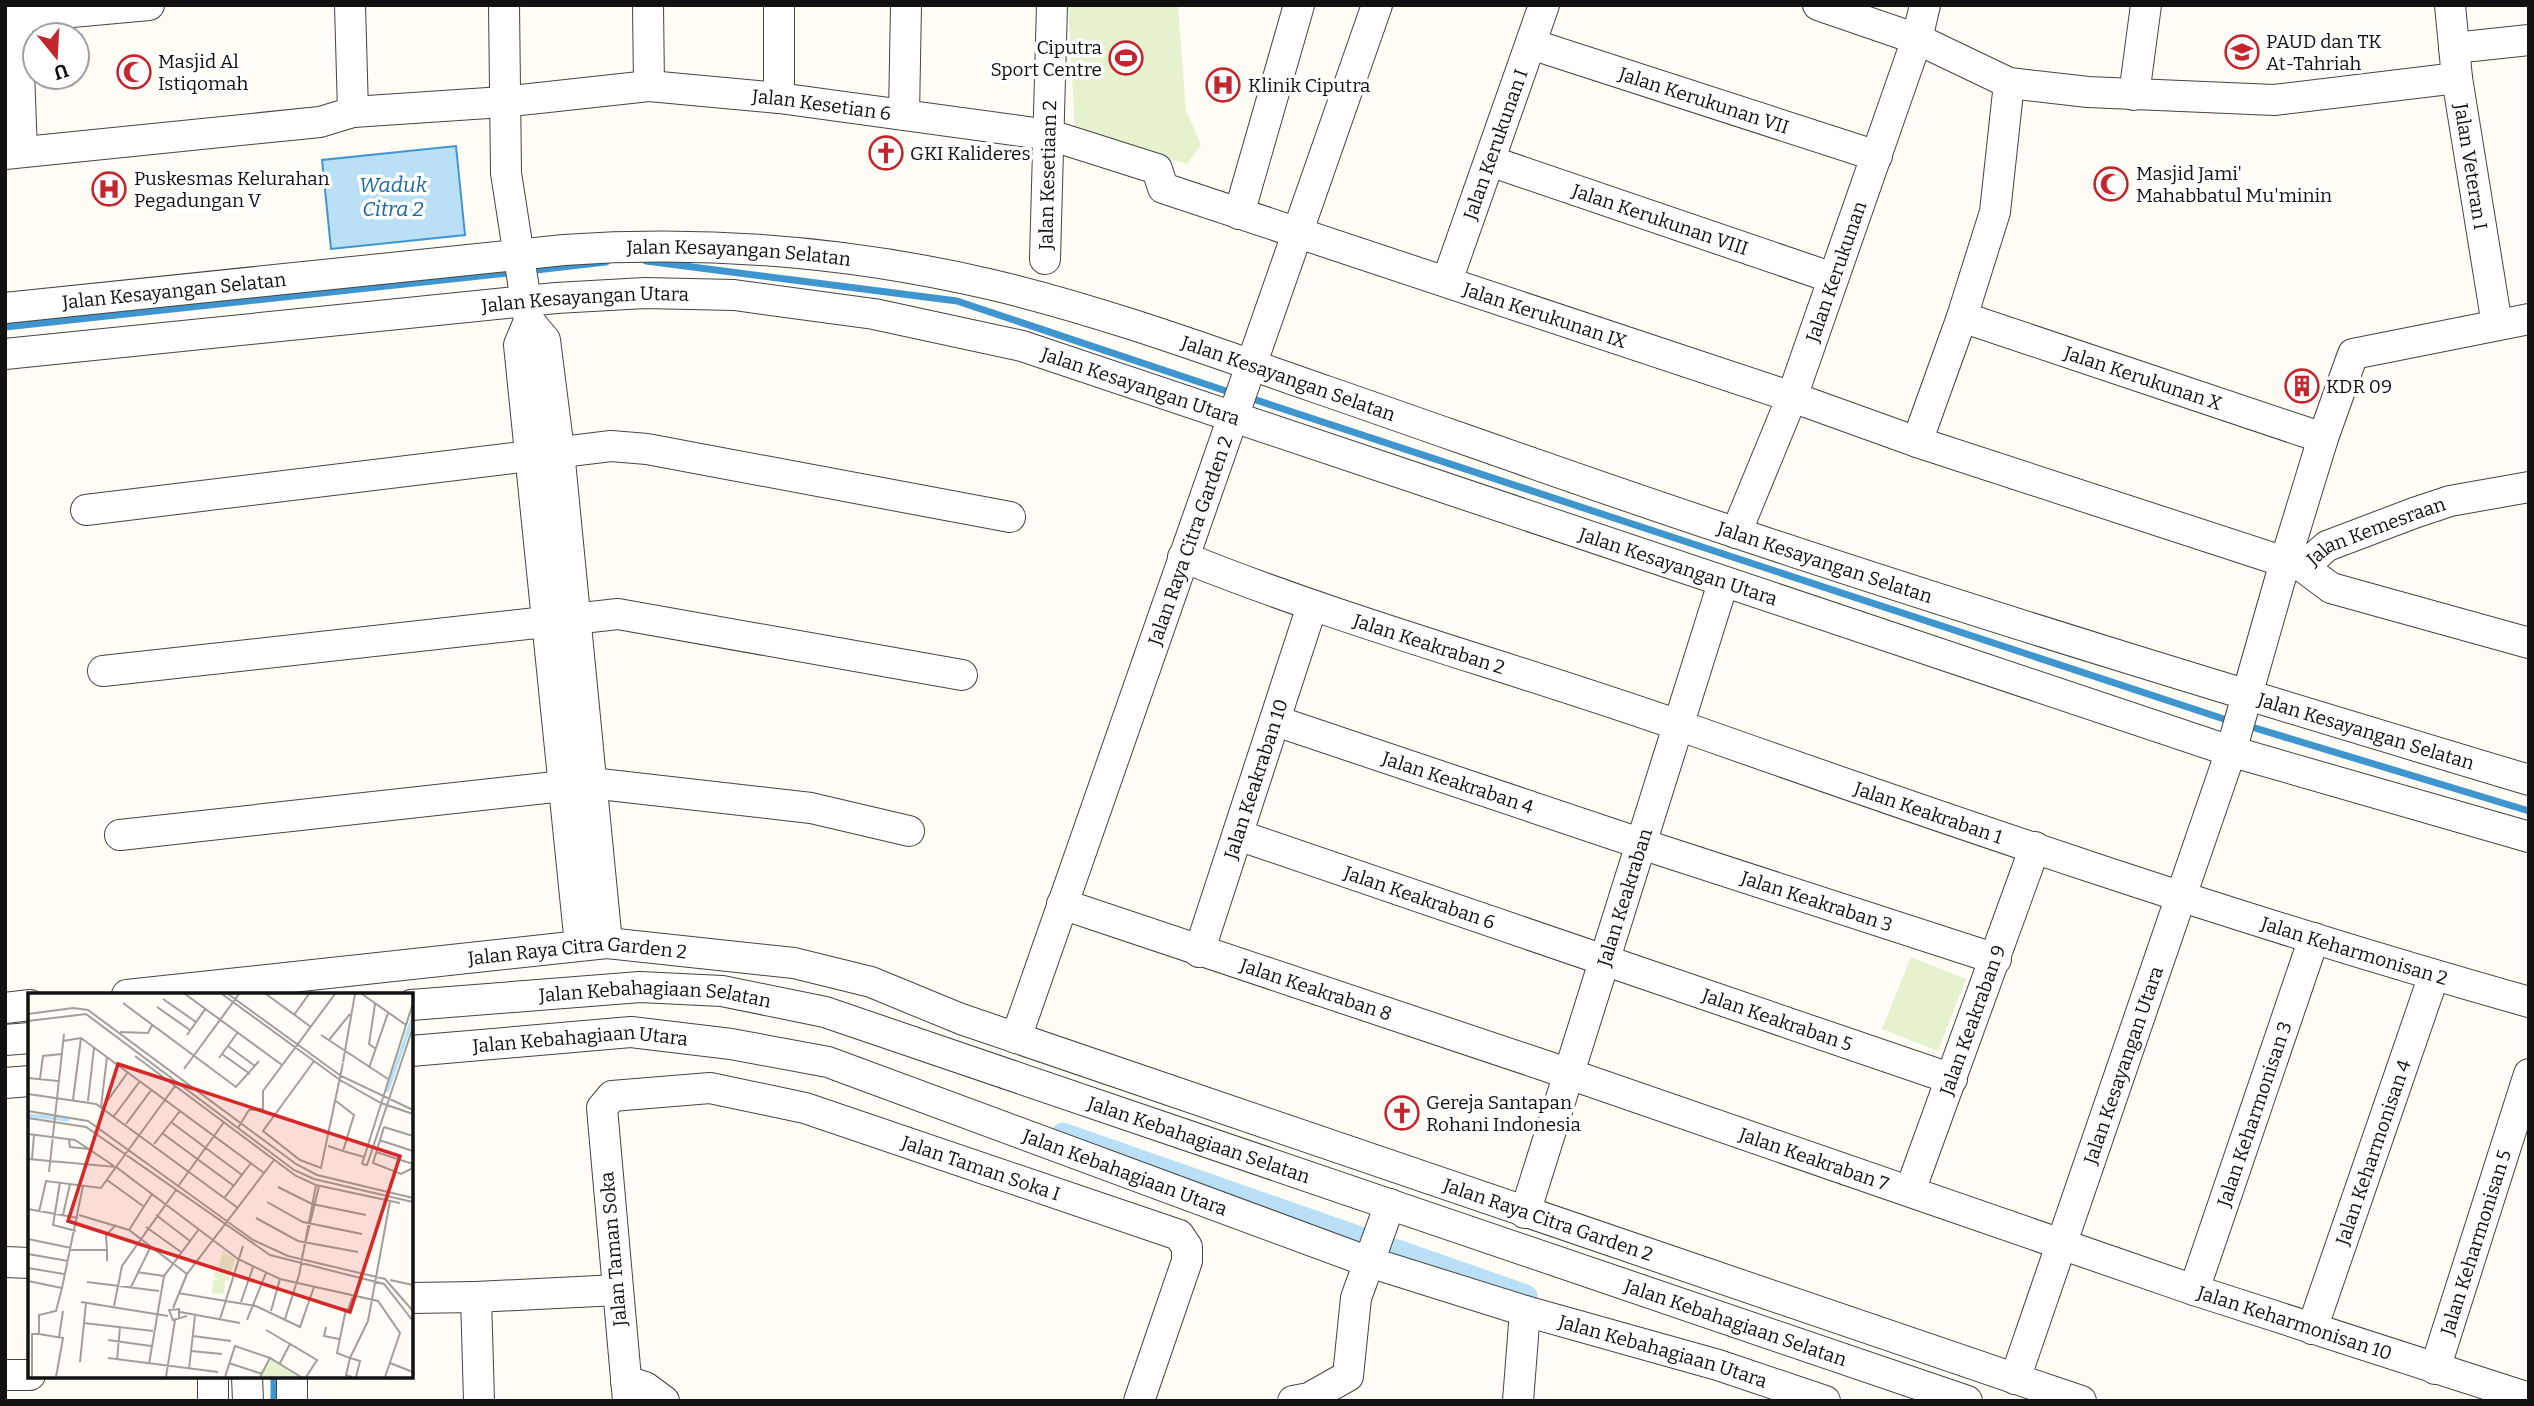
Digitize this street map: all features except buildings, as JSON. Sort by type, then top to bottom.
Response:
[{"type":"street","points":[[14,153],[17,17],[36,11],[149,5]]},
{"type":"street","points":[[350,5],[353,112]]},
{"type":"street","points":[[504,5],[503,102],[506,173],[526,305],[519,345],[545,453],[594,944]]},
{"type":"street","points":[[648,5],[649,86]]},
{"type":"street","points":[[779,5],[779,98]]},
{"type":"street","points":[[904,114],[906,5]]},
{"type":"street","name":"Jalan Kesetiaan 2","points":[[1045,259],[1052,5]]},
{"type":"street","points":[[1239,215],[1299,5]]},
{"type":"street","name":"Jalan Raya Citra Garden 2","points":[[1016,1038],[1377,5]]},
{"type":"street","name":"Jalan Kerukunan I","points":[[1447,281],[1544,5]]},
{"type":"street","points":[[1818,5],[1917,39],[2009,83],[2134,95],[2274,100],[2457,78]]},
{"type":"street","name":"Jalan Kerukunan","points":[[1736,533],[1792,397],[1917,39],[1925,5]]},
{"type":"street","points":[[2134,95],[2147,5]]},
{"type":"street","name":"Jalan Veteran I","points":[[2450,5],[2457,78],[2497,325]]},
{"type":"street","points":[[2454,48],[2529,40]]},
{"type":"street","name":"Jalan Kerukunan VII","points":[[1531,44],[1877,156]]},
{"type":"street","points":[[1917,442],[1962,317],[1995,212],[2009,83]]},
{"type":"street","name":"Jalan Kesetian 6","points":[[14,153],[320,122],[353,112],[503,102],[649,86],[779,98],[1049,135],[1157,169],[1163,188],[1298,234]]},
{"type":"street","name":"Jalan Kerukunan VIII","points":[[1490,161],[1833,278]]},
{"type":"street","name":"Jalan Kerukunan IX","points":[[1298,234],[1447,281],[1917,442],[2294,564],[2330,588],[2529,643]]},
{"type":"street","name":"Jalan Kesayangan Selatan","points":[[5,308],[655,245],[733,246],[862,261],[1005,288],[1251,365],[1736,533],[2247,696],[2529,780]]},
{"type":"street","name":"Jalan Kesayangan Utara","points":[[5,354],[632,293],[698,294],[805,303],[874,314],[1022,346],[1234,412],[1723,583],[2231,749],[2529,837]]},
{"type":"street","name":"Jalan Kerukunan X","points":[[1962,317],[2323,438]]},
{"type":"street","points":[[2294,564],[2323,438],[2353,354],[2529,319]]},
{"type":"street","points":[[86,510],[611,446],[648,449],[1010,517]]},
{"type":"street","name":"Jalan Kemesraan","points":[[2247,696],[2294,564],[2327,546],[2450,501],[2529,487]]},
{"type":"street","name":"Jalan Keakraban 2","points":[[1183,557],[1312,606],[1677,725]]},
{"type":"street","name":"Jalan Keakraban","points":[[1525,1213],[1723,583]]},
{"type":"street","name":"Jalan Keakraban 10","points":[[1199,952],[1312,606]]},
{"type":"street","points":[[103,671],[618,614],[962,675]]},
{"type":"street","name":"Jalan Kesayangan Utara","points":[[2015,1379],[2247,696]]},
{"type":"street","name":"Jalan Keakraban 4","points":[[1276,721],[1640,844]]},
{"type":"street","name":"Jalan Keakraban 1","points":[[1677,725],[2180,898]]},
{"type":"street","points":[[120,835],[578,785],[811,808],[909,831]]},
{"type":"street","name":"Jalan Keakraban 6","points":[[1238,835],[1602,961]]},
{"type":"street","name":"Jalan Keakraban 3","points":[[1640,844],[1996,959]]},
{"type":"street","name":"Jalan Keakraban 9","points":[[1910,1191],[2035,847]]},
{"type":"street","name":"Jalan Keharmonisan 2","points":[[2180,898],[2529,1002]]},
{"type":"street","name":"Jalan Keakraban 8","points":[[1062,904],[1199,952],[1569,1073]]},
{"type":"street","name":"Jalan Keharmonisan 3","points":[[2194,1290],[2314,937]]},
{"type":"street","name":"Jalan Raya Citra Garden 2","points":[[145,993],[594,944],[793,964],[871,982],[1016,1038],[2081,1401]]},
{"type":"street","name":"Jalan Keakraban 5","points":[[1602,961],[1952,1079]]},
{"type":"street","name":"Jalan Keharmonisan 4","points":[[2312,1328],[2434,975]]},
{"type":"street","name":"Jalan Kebahagiaan Selatan","points":[[413,1005],[640,987],[722,991],[825,1012],[1390,1204],[1732,1325],[1958,1399]]},
{"type":"street","points":[[5,1008],[28,1005]]},
{"type":"street","name":"Jalan Kebahagiaan Utara","points":[[413,1051],[631,1032],[731,1044],[828,1062],[1369,1262],[1525,1311],[1718,1363],[1825,1401]]},
{"type":"street","points":[[5,1040],[28,1038]]},
{"type":"street","name":"Jalan Keakraban 7","points":[[1569,1073],[2061,1243]]},
{"type":"street","name":"Jalan Keharmonisan 5","points":[[2435,1369],[2529,1074]]},
{"type":"street","points":[[5,1083],[28,1081]]},
{"type":"street","name":"Jalan Taman Soka I","points":[[608,1098],[710,1088],[805,1108],[1178,1235],[1187,1247],[1187,1261],[1139,1401]]},
{"type":"street","name":"Jalan Taman Soka","points":[[608,1098],[601,1116],[627,1391]]},
{"type":"street","points":[[1293,1401],[1309,1398],[1348,1376],[1356,1298],[1390,1204]]},
{"type":"street","name":"Jalan Keharmonisan 10","points":[[2061,1243],[2194,1290],[2529,1398]]},
{"type":"street","points":[[5,1262],[28,1263]]},
{"type":"street","points":[[413,1298],[617,1290]]},
{"type":"street","points":[[476,1297],[479,1401]]},
{"type":"street","points":[[1518,1401],[1525,1311]]},
{"type":"street","points":[[1718,1363],[1732,1325]]},
{"type":"street","points":[[5,1376],[28,1375]]},
{"type":"street","points":[[213,1378],[213,1401]]},
{"type":"street","points":[[247,1378],[248,1401]]},
{"type":"street","points":[[292,1378],[292,1401]]},
{"type":"street","points":[[627,1391],[645,1387],[664,1401]]},
{"type":"green space","name":"Ciputra Sport Centre","points":[[1068,5],[1178,5],[1186,110],[1201,145],[1187,164],[1075,131]]},
{"type":"green space","points":[[1911,957],[1966,979],[1938,1051],[1882,1029]]},
{"type":"water","name":"Waduk Citra 2","points":[[456,146],[465,235],[331,249],[322,160]]},
{"type":"waterway","points":[[646,261],[957,301],[1232,393]]},
{"type":"waterway","points":[[527,271],[606,262]]},
{"type":"waterway","points":[[5,327],[516,272]]},
{"type":"waterway","points":[[1247,397],[2233,722]]},
{"type":"waterway","points":[[2245,725],[2529,811]]},
{"type":"waterway","points":[[1063,1134],[1526,1296]]},
{"type":"waterway","points":[[274,1378],[274,1401]]},
{"type":"place","name":"PAUD dan TK At-Tahriah","points":[[2242,52]]},
{"type":"place","name":"Ciputra Sport Centre","points":[[1126,58]]},
{"type":"place","name":"Masjid Al Istiqomah","points":[[134,72]]},
{"type":"place","name":"Klinik Ciputra","points":[[1223,85]]},
{"type":"place","name":"GKI Kalideres","points":[[886,153]]},
{"type":"place","name":"Masjid Jami' Mahabbatul Mu'minin","points":[[2111,184]]},
{"type":"place","name":"Puskesmas Kelurahan Pegadungan V","points":[[109,189]]},
{"type":"place","name":"KDR 09","points":[[2302,386]]},
{"type":"place","name":"Gereja Santapan Rohani Indonesia","points":[[1402,1113]]}]
